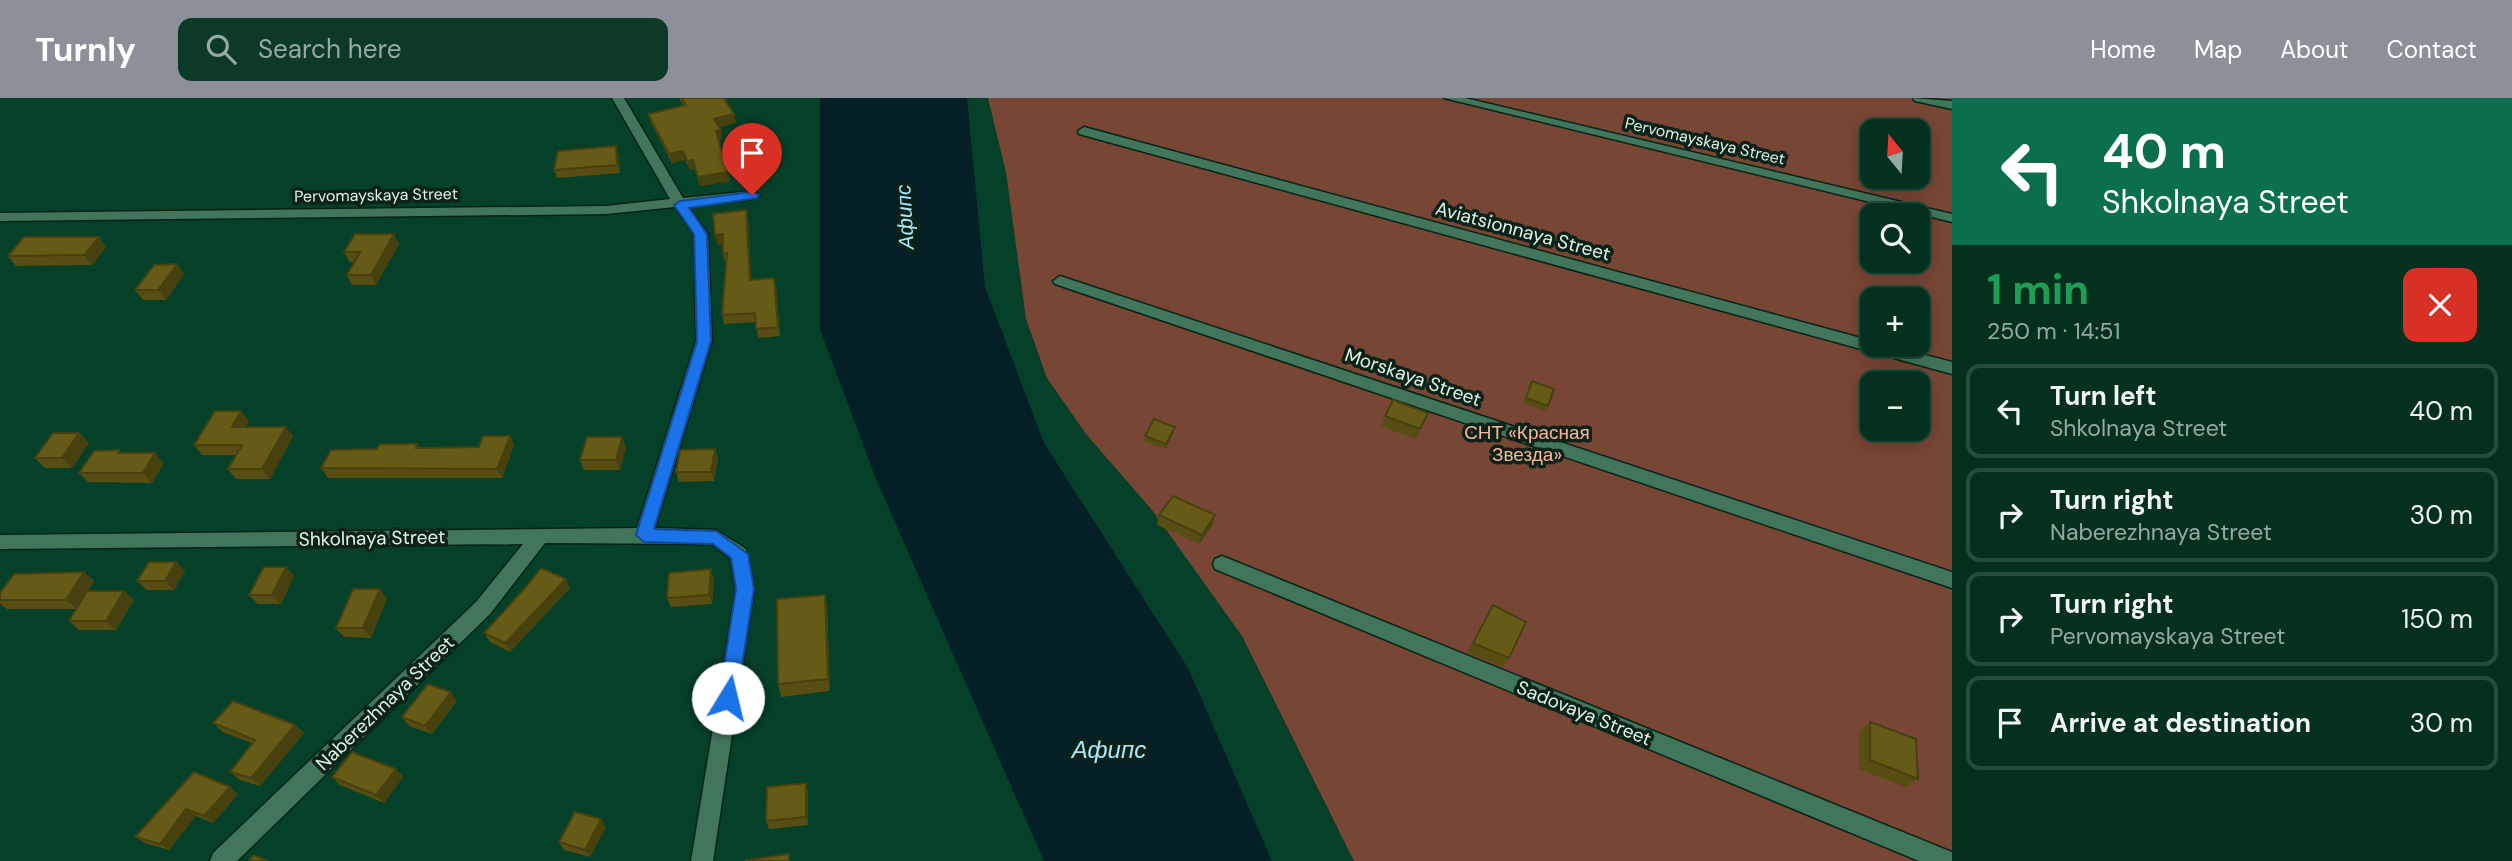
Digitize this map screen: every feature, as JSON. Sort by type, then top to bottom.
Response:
[{"type":"street","points":[[618,98],[680,205],[701,234],[704,341],[644,535]]},
{"type":"street","name":"Pervomayskaya Street","points":[[1450,98],[1952,218]]},
{"type":"street","points":[[1919,98],[1952,105]]},
{"type":"street","name":"Aviatsionnaya Street","points":[[1084,131],[1952,368]]},
{"type":"street","name":"Pervomayskaya Street","points":[[0,217],[606,210],[680,205],[752,195]]},
{"type":"street","name":"Morskaya Street","points":[[1060,281],[1952,580]]},
{"type":"street","name":"Shkolnaya Street","points":[[0,542],[644,535],[716,537],[739,554],[745,589],[702,861]]},
{"type":"street","name":"Naberezhnaya Street","points":[[221,861],[483,608],[540,536]]},
{"type":"street","name":"Sadovaya Street","points":[[1222,564],[1945,861]]},
{"type":"green space","name":"СНТ «Красная Звезда»","points":[[988,98],[1952,98],[1952,861],[1354,861],[1242,636],[1152,510],[1086,434],[1047,378],[1026,319],[1006,172]]},
{"type":"water","name":"Афипс","points":[[820,98],[967,98],[985,287],[1044,443],[1188,668],[1272,861],[1044,861],[876,479],[820,329]]},
{"type":"building","points":[[682,98],[724,98],[734,114],[714,119],[721,130],[716,131],[728,172],[698,177],[693,160],[687,161],[683,151],[669,154],[648,114],[686,105]]},
{"type":"building","points":[[616,146],[617,165],[554,170],[558,151]]},
{"type":"building","points":[[746,210],[750,280],[774,278],[778,327],[756,329],[755,313],[722,315],[727,253],[723,253],[723,234],[715,235],[713,214]]},
{"type":"building","points":[[355,234],[394,234],[371,275],[347,275],[360,252],[344,252]]},
{"type":"building","points":[[24,237],[99,237],[84,255],[8,256]]},
{"type":"building","points":[[177,264],[158,290],[135,290],[154,265]]},
{"type":"building","points":[[1532,381],[1554,389],[1548,406],[1526,398]]},
{"type":"building","points":[[1393,400],[1428,413],[1420,429],[1385,416]]},
{"type":"building","points":[[215,411],[241,411],[232,427],[286,427],[262,469],[228,469],[242,445],[194,445]]},
{"type":"building","points":[[1154,419],[1175,427],[1166,444],[1145,436]]},
{"type":"building","points":[[53,433],[79,433],[62,458],[35,458]]},
{"type":"building","points":[[483,436],[510,436],[497,469],[321,468],[331,450],[377,449],[380,444],[417,444],[416,448],[479,447]]},
{"type":"building","points":[[587,437],[622,437],[616,460],[580,460]]},
{"type":"building","points":[[715,449],[711,472],[676,472],[680,450]]},
{"type":"building","points":[[120,450],[118,453],[155,453],[143,473],[79,473],[94,451]]},
{"type":"building","points":[[1173,496],[1215,515],[1202,535],[1159,515]]},
{"type":"building","points":[[149,562],[176,562],[165,581],[137,581]]},
{"type":"building","points":[[264,567],[286,567],[272,595],[249,595]]},
{"type":"building","points":[[541,568],[566,579],[505,643],[484,633],[525,588]]},
{"type":"building","points":[[711,569],[709,595],[667,598],[669,573]]},
{"type":"building","points":[[84,572],[66,600],[0,600],[0,593],[14,574]]},
{"type":"building","points":[[353,589],[380,589],[363,628],[336,628]]},
{"type":"building","points":[[87,591],[124,591],[106,621],[69,621]]},
{"type":"building","points":[[825,595],[828,679],[778,684],[777,599]]},
{"type":"building","points":[[1493,605],[1526,622],[1509,658],[1473,643]]},
{"type":"building","points":[[428,684],[451,692],[425,726],[402,717]]},
{"type":"building","points":[[233,701],[295,725],[251,778],[230,772],[255,740],[213,723]]},
{"type":"building","points":[[1870,722],[1916,739],[1918,779],[1870,760]]},
{"type":"building","points":[[352,752],[396,769],[376,795],[332,777]]},
{"type":"building","points":[[194,772],[230,787],[204,816],[186,809],[160,844],[135,837]]},
{"type":"building","points":[[806,783],[806,817],[766,821],[767,787]]},
{"type":"building","points":[[575,812],[601,819],[585,850],[559,842]]},
{"type":"building","points":[[789,854],[789,861],[746,861],[746,860]]},
{"type":"building","points":[[254,855],[268,861],[249,861]]},
{"type":"route","points":[[728,698],[745,589],[739,554],[716,537],[644,535],[704,341],[701,234],[680,205],[752,195]]}]
